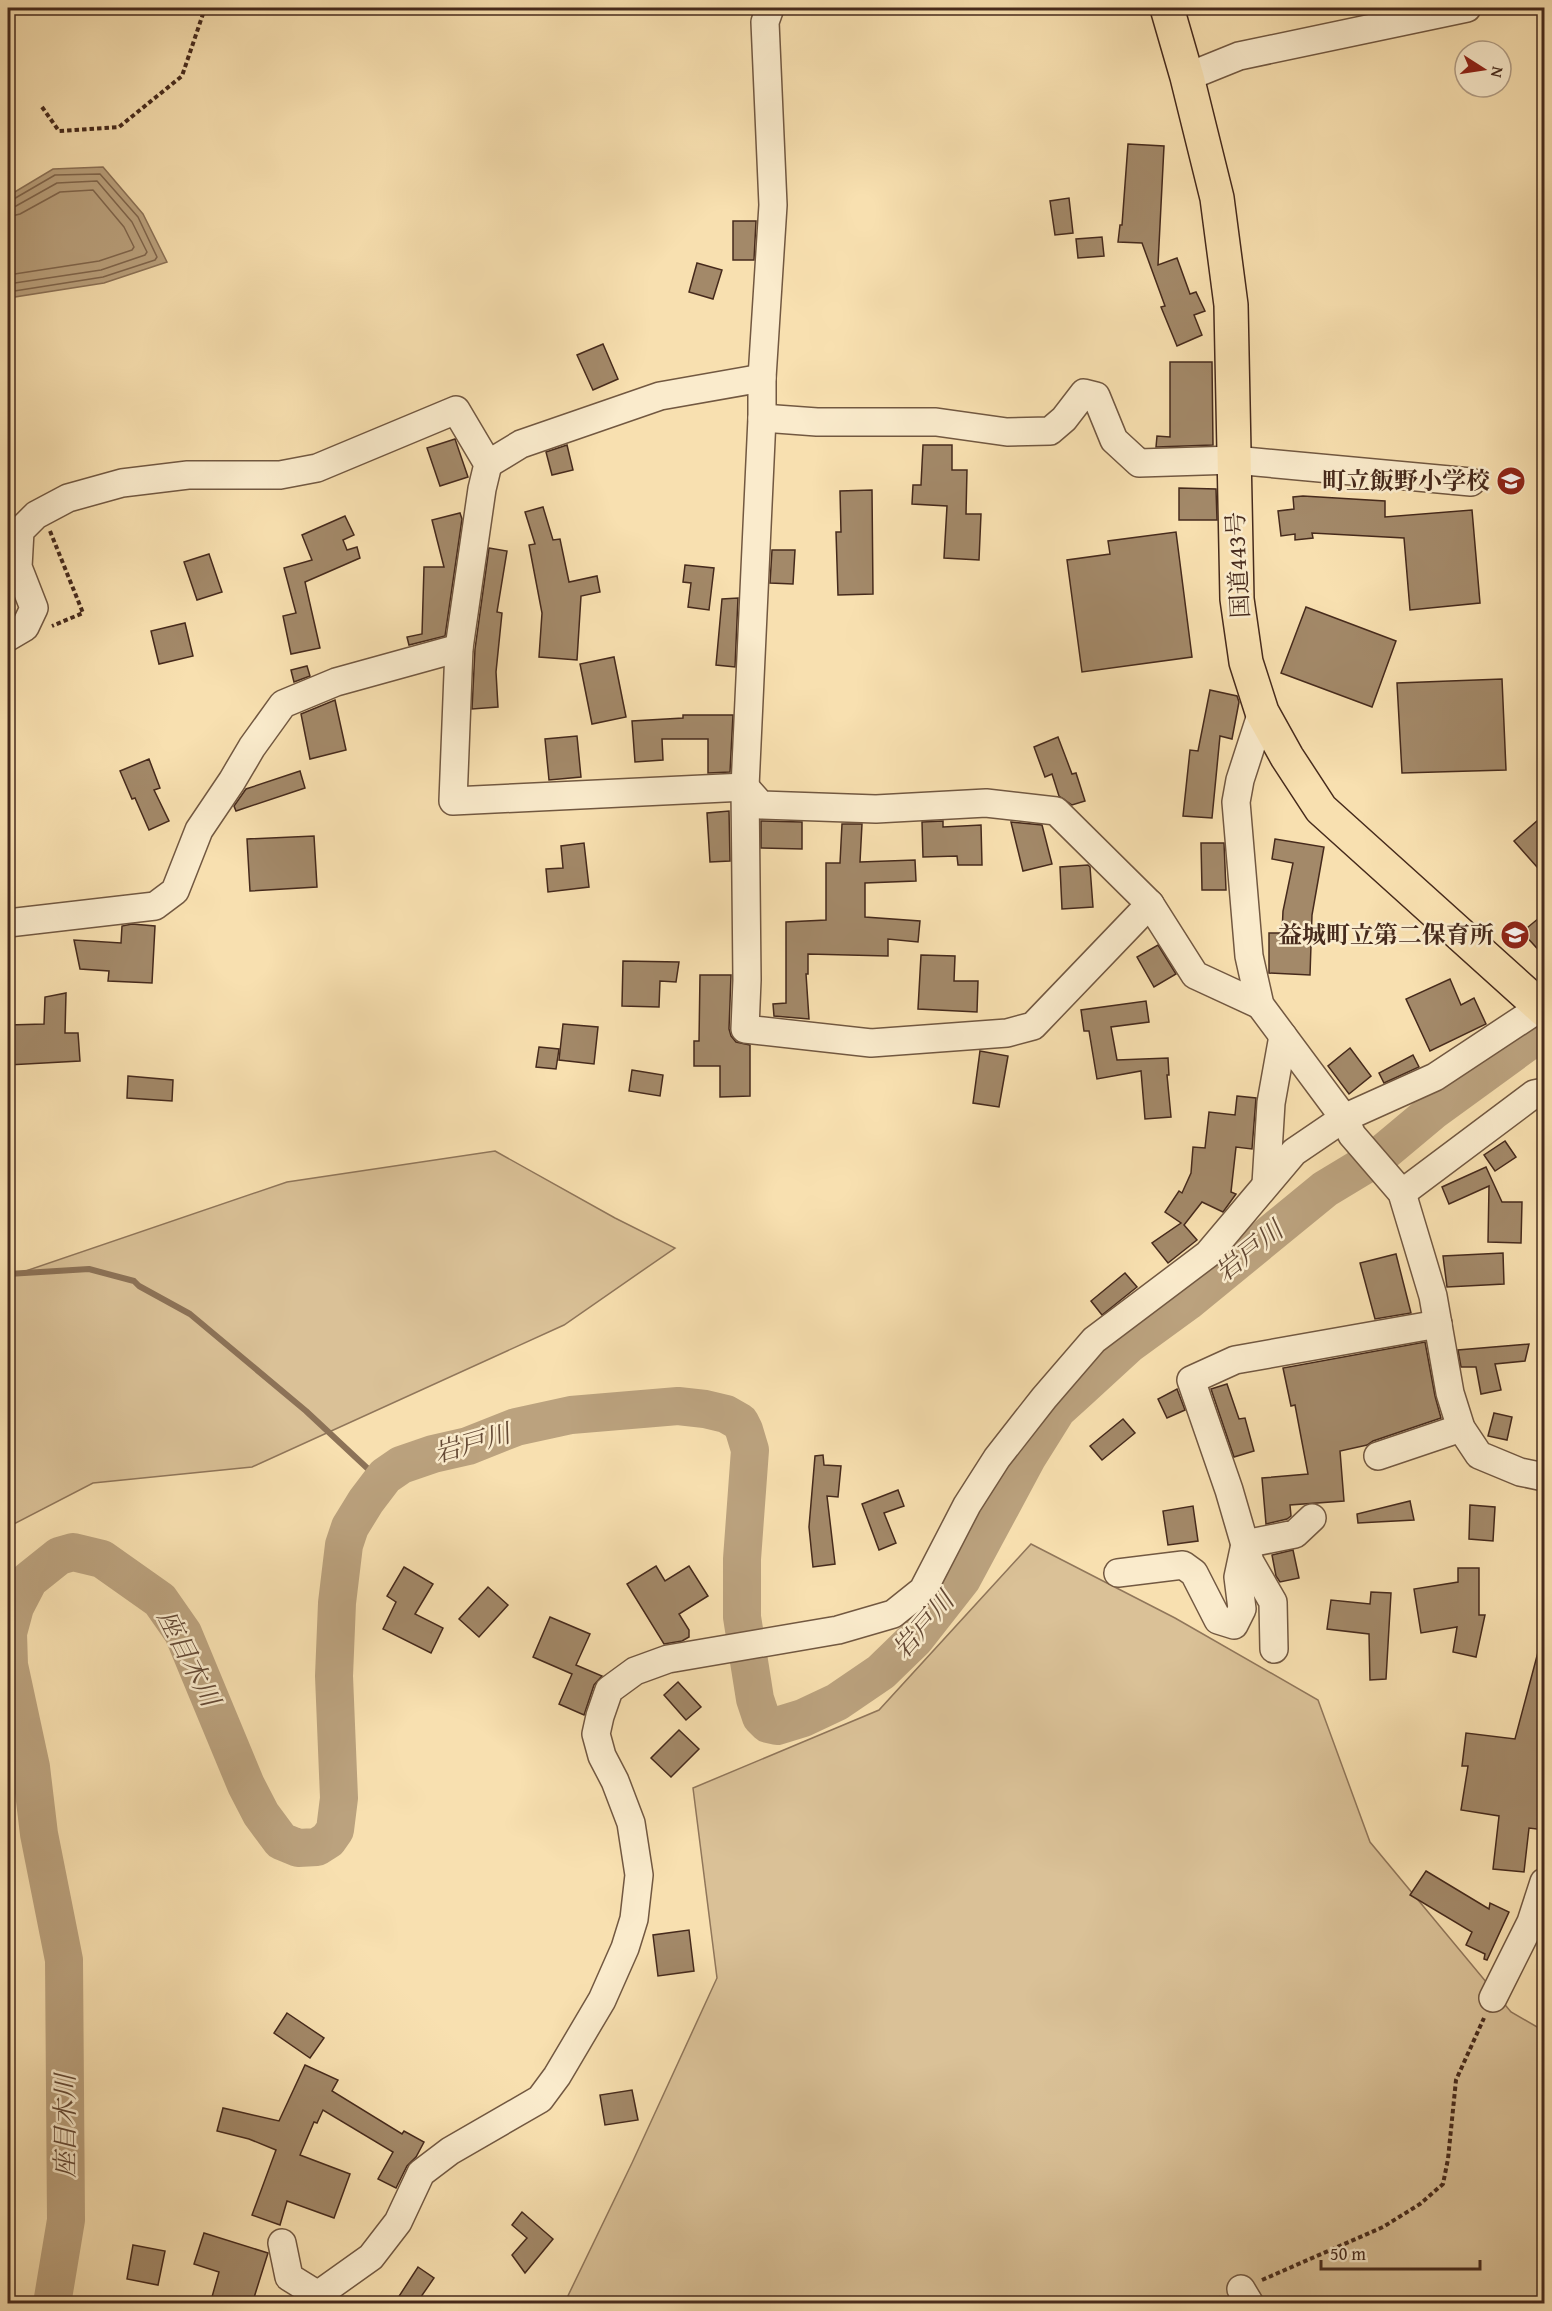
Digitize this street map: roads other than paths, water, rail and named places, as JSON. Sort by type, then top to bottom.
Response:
[{"type":"highway","name":"国道443号","points":[[1167,8],[1188,77],[1217,198],[1231,305],[1236,600],[1246,662],[1262,712],[1287,757],[1321,809],[1544,1008]]},
{"type":"street","points":[[770,8],[765,22],[773,205],[762,378],[744,788],[747,980],[745,1029],[871,1043],[1008,1033],[1033,1026],[1150,903]]},
{"type":"street","points":[[1188,77],[1239,56],[1467,8]]},
{"type":"street","points":[[488,464],[521,444],[660,396],[762,378]]},
{"type":"street","points":[[762,418],[817,422],[936,422],[1007,432],[1050,431],[1064,419],[1084,393],[1096,396],[1114,440],[1139,463],[1234,460],[1471,482]]},
{"type":"street","points":[[8,638],[25,627],[33,608],[18,567],[20,531],[36,515],[68,498],[122,483],[188,475],[280,475],[316,468],[456,410],[488,464],[482,489],[459,648],[453,801],[744,788],[761,805],[876,809],[986,803],[1056,811],[1150,903],[1195,975],[1260,1005]]},
{"type":"street","points":[[8,923],[154,906],[176,891],[198,830],[283,704],[336,682],[459,648]]},
{"type":"street","points":[[1262,712],[1240,780],[1236,802],[1249,956],[1260,1005],[1348,1127],[1402,1192],[1432,1296],[1450,1393],[1461,1428],[1479,1455],[1520,1472],[1545,1477]]},
{"type":"street","points":[[282,2243],[289,2277],[311,2299],[371,2257],[398,2222],[421,2173],[450,2151],[540,2098],[557,2076],[602,2000],[625,1948],[634,1919],[639,1875],[631,1823],[615,1781],[602,1756],[596,1734],[609,1690],[635,1671],[668,1659],[838,1630],[893,1614],[923,1590],[967,1505],[997,1458],[1094,1340],[1208,1254],[1294,1152],[1348,1127],[1435,1077],[1544,1008]]},
{"type":"street","points":[[1266,1184],[1271,1103],[1283,1036]]},
{"type":"street","points":[[1402,1192],[1534,1094],[1545,1092]]},
{"type":"street","points":[[1274,1649],[1273,1602],[1250,1562],[1229,1490],[1191,1380],[1235,1360],[1438,1324]]},
{"type":"street","points":[[1378,1456],[1461,1428]]},
{"type":"street","points":[[1245,1544],[1295,1534],[1312,1518]]},
{"type":"street","points":[[1118,1574],[1183,1565],[1194,1573],[1218,1620],[1234,1625],[1242,1609],[1238,1578],[1245,1544]]},
{"type":"street","points":[[1493,1998],[1531,1922],[1545,1882]]},
{"type":"water","points":[[103,167],[143,214],[167,262],[104,283],[8,298],[8,196],[53,169]]},
{"type":"waterway","name":"岩戸川","points":[[52,2304],[66,2220],[64,1960],[39,1834],[31,1767],[9,1665],[8,1633],[15,1607],[29,1580],[59,1556],[73,1552],[102,1559],[160,1600],[183,1633],[246,1785],[261,1814],[281,1841],[298,1848],[317,1847],[328,1840],[335,1830],[339,1798],[334,1676],[337,1603],[344,1545],[350,1527],[385,1476],[401,1465],[433,1454],[468,1446],[516,1427],[571,1415],[678,1406],[705,1409],[726,1414],[740,1422],[750,1450],[742,1559],[742,1617],[755,1699],[761,1717],[768,1724],[777,1726],[803,1718],[837,1702],[881,1672],[915,1639],[962,1579],[1027,1458],[1057,1410],[1128,1345],[1187,1302],[1325,1189],[1378,1157],[1433,1111],[1544,1030]]},
{"type":"waterway","points":[[8,1274],[89,1269],[134,1281],[190,1314],[306,1411],[381,1481]]},
{"type":"place","name":"町立飯野小学校","points":[[1511,481]]},
{"type":"place","name":"益城町立第二保育所","points":[[1515,935]]},
{"type":"water label","name":"座目木川","points":[[189,1658]]},
{"type":"water label","name":"座目木川","points":[[65,2126]]}]
